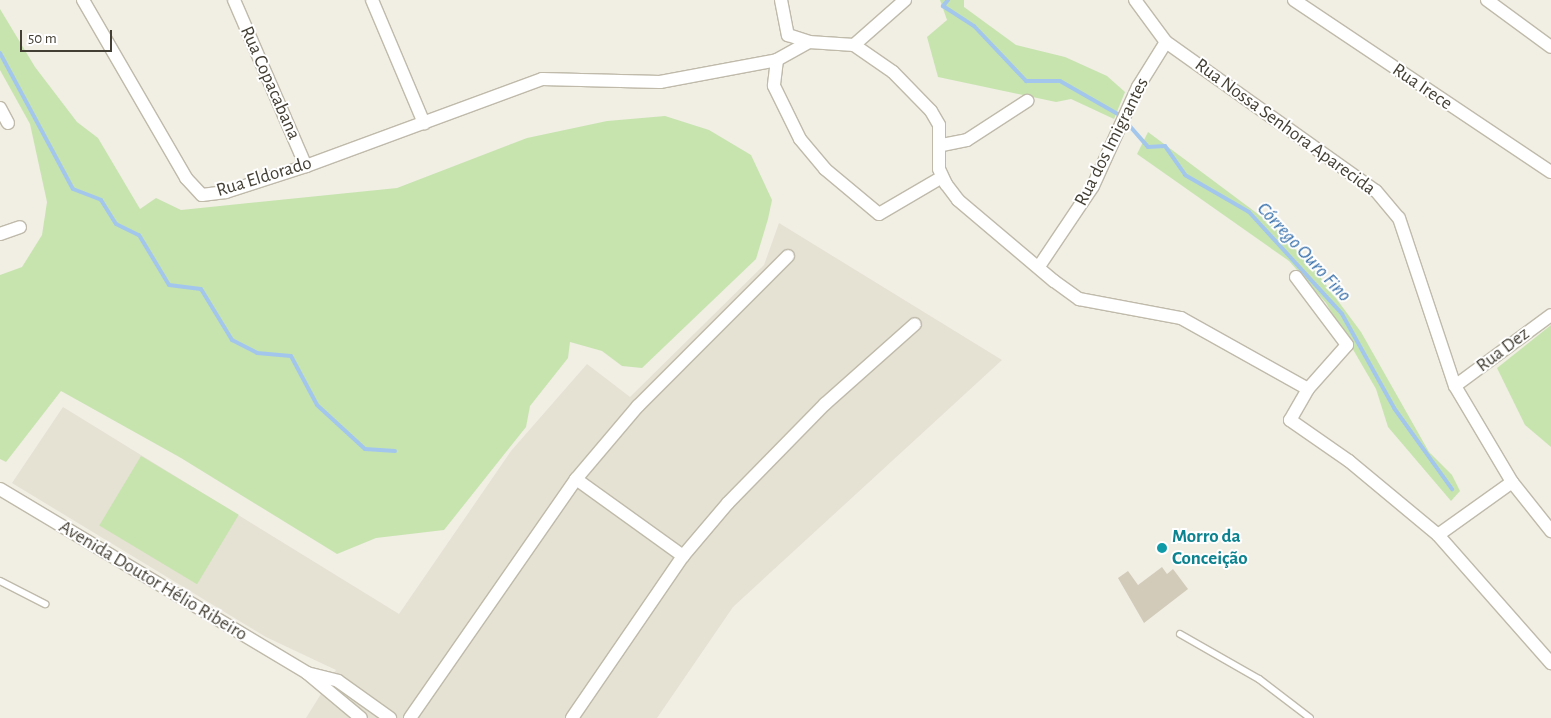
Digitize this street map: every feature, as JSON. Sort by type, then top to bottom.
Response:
[{"type":"street","name":"Rua Eldorado","points":[[83,0],[186,178],[202,195],[226,192],[306,166],[542,79],[660,82],[777,60]]},
{"type":"street","name":"Rua Copacabana","points":[[234,0],[306,166]]},
{"type":"street","points":[[372,0],[424,124]]},
{"type":"street","points":[[781,0],[788,34],[809,42],[854,45],[893,72],[931,110],[942,145],[942,177],[958,200],[1012,248],[1040,265],[1079,299],[1181,318],[1308,389]]},
{"type":"street","points":[[854,45],[905,0]]},
{"type":"street","name":"Rua Nossa Senhora Aparecida","points":[[1135,0],[1166,42],[1376,191],[1399,218],[1455,386],[1512,482],[1551,531]]},
{"type":"street","name":"Rua Irece","points":[[1294,0],[1551,172]]},
{"type":"street","points":[[1488,0],[1551,47]]},
{"type":"street","points":[[809,42],[777,60],[774,86],[800,139],[825,169],[879,214],[942,177]]},
{"type":"street","name":"Rua dos Imigrantes","points":[[1040,265],[1093,186],[1126,111],[1166,42]]},
{"type":"street","points":[[942,145],[967,140],[1027,101]]},
{"type":"street","points":[[0,108],[8,123]]},
{"type":"street","points":[[0,234],[20,227]]},
{"type":"street","points":[[410,718],[576,479],[638,406],[788,256]]},
{"type":"street","points":[[1296,277],[1347,344],[1308,389],[1290,420],[1349,460],[1438,535],[1551,663]]},
{"type":"street","name":"Rua Dez","points":[[1455,386],[1551,314]]},
{"type":"street","points":[[572,718],[683,556],[771,457],[915,324]]},
{"type":"street","points":[[576,479],[683,556]]},
{"type":"street","points":[[1438,535],[1512,482]]},
{"type":"street","name":"Avenida Doutor Hélio Ribeiro","points":[[0,489],[306,674]]},
{"type":"street","points":[[306,674],[361,718]]},
{"type":"street","points":[[306,674],[338,681],[390,718]]},
{"type":"lane","points":[[0,581],[45,604]]},
{"type":"lane","points":[[1180,634],[1259,680],[1310,718]]},
{"type":"shaded area","points":[[779,223],[1002,360],[733,607],[657,718],[306,718],[336,670],[266,637],[12,483],[63,407],[399,614],[511,451],[587,364],[630,397],[764,265]]},
{"type":"green space","points":[[940,0],[964,0],[964,7],[1016,45],[1065,57],[1107,76],[1125,92],[1114,119],[1071,99],[1056,102],[938,77],[927,37],[947,20]]},
{"type":"green space","points":[[0,9],[35,67],[77,122],[98,138],[140,209],[156,198],[181,210],[397,188],[527,138],[607,121],[665,116],[709,130],[751,155],[772,200],[756,259],[642,368],[622,366],[602,351],[570,342],[568,358],[530,406],[526,427],[444,530],[376,538],[337,554],[181,458],[61,391],[6,462],[0,459],[0,275],[22,267],[42,235],[47,202],[30,124],[0,70]]},
{"type":"green space","points":[[1148,132],[1274,226],[1318,274],[1361,332],[1429,452],[1452,475],[1460,491],[1451,501],[1388,427],[1376,389],[1326,303],[1289,261],[1137,154]]},
{"type":"green space","points":[[1551,325],[1551,447],[1525,425],[1497,368]]},
{"type":"green space","points":[[141,456],[239,515],[197,584],[99,525]]},
{"type":"building","points":[[1162,567],[1167,574],[1173,569],[1188,589],[1144,623],[1118,578],[1128,571],[1138,585]]},
{"type":"waterway","name":"Córrego Ouro Fino","points":[[948,0],[943,6],[974,26],[1026,81],[1060,81],[1121,116],[1148,147],[1165,146],[1185,175],[1249,212],[1342,314],[1394,408],[1452,489]]},
{"type":"waterway","points":[[0,53],[73,189],[101,200],[116,224],[139,235],[169,285],[201,289],[232,340],[257,353],[291,356],[317,405],[365,449],[395,451]]},
{"type":"place","name":"Morro da Conceição","points":[[1162,548]]}]
